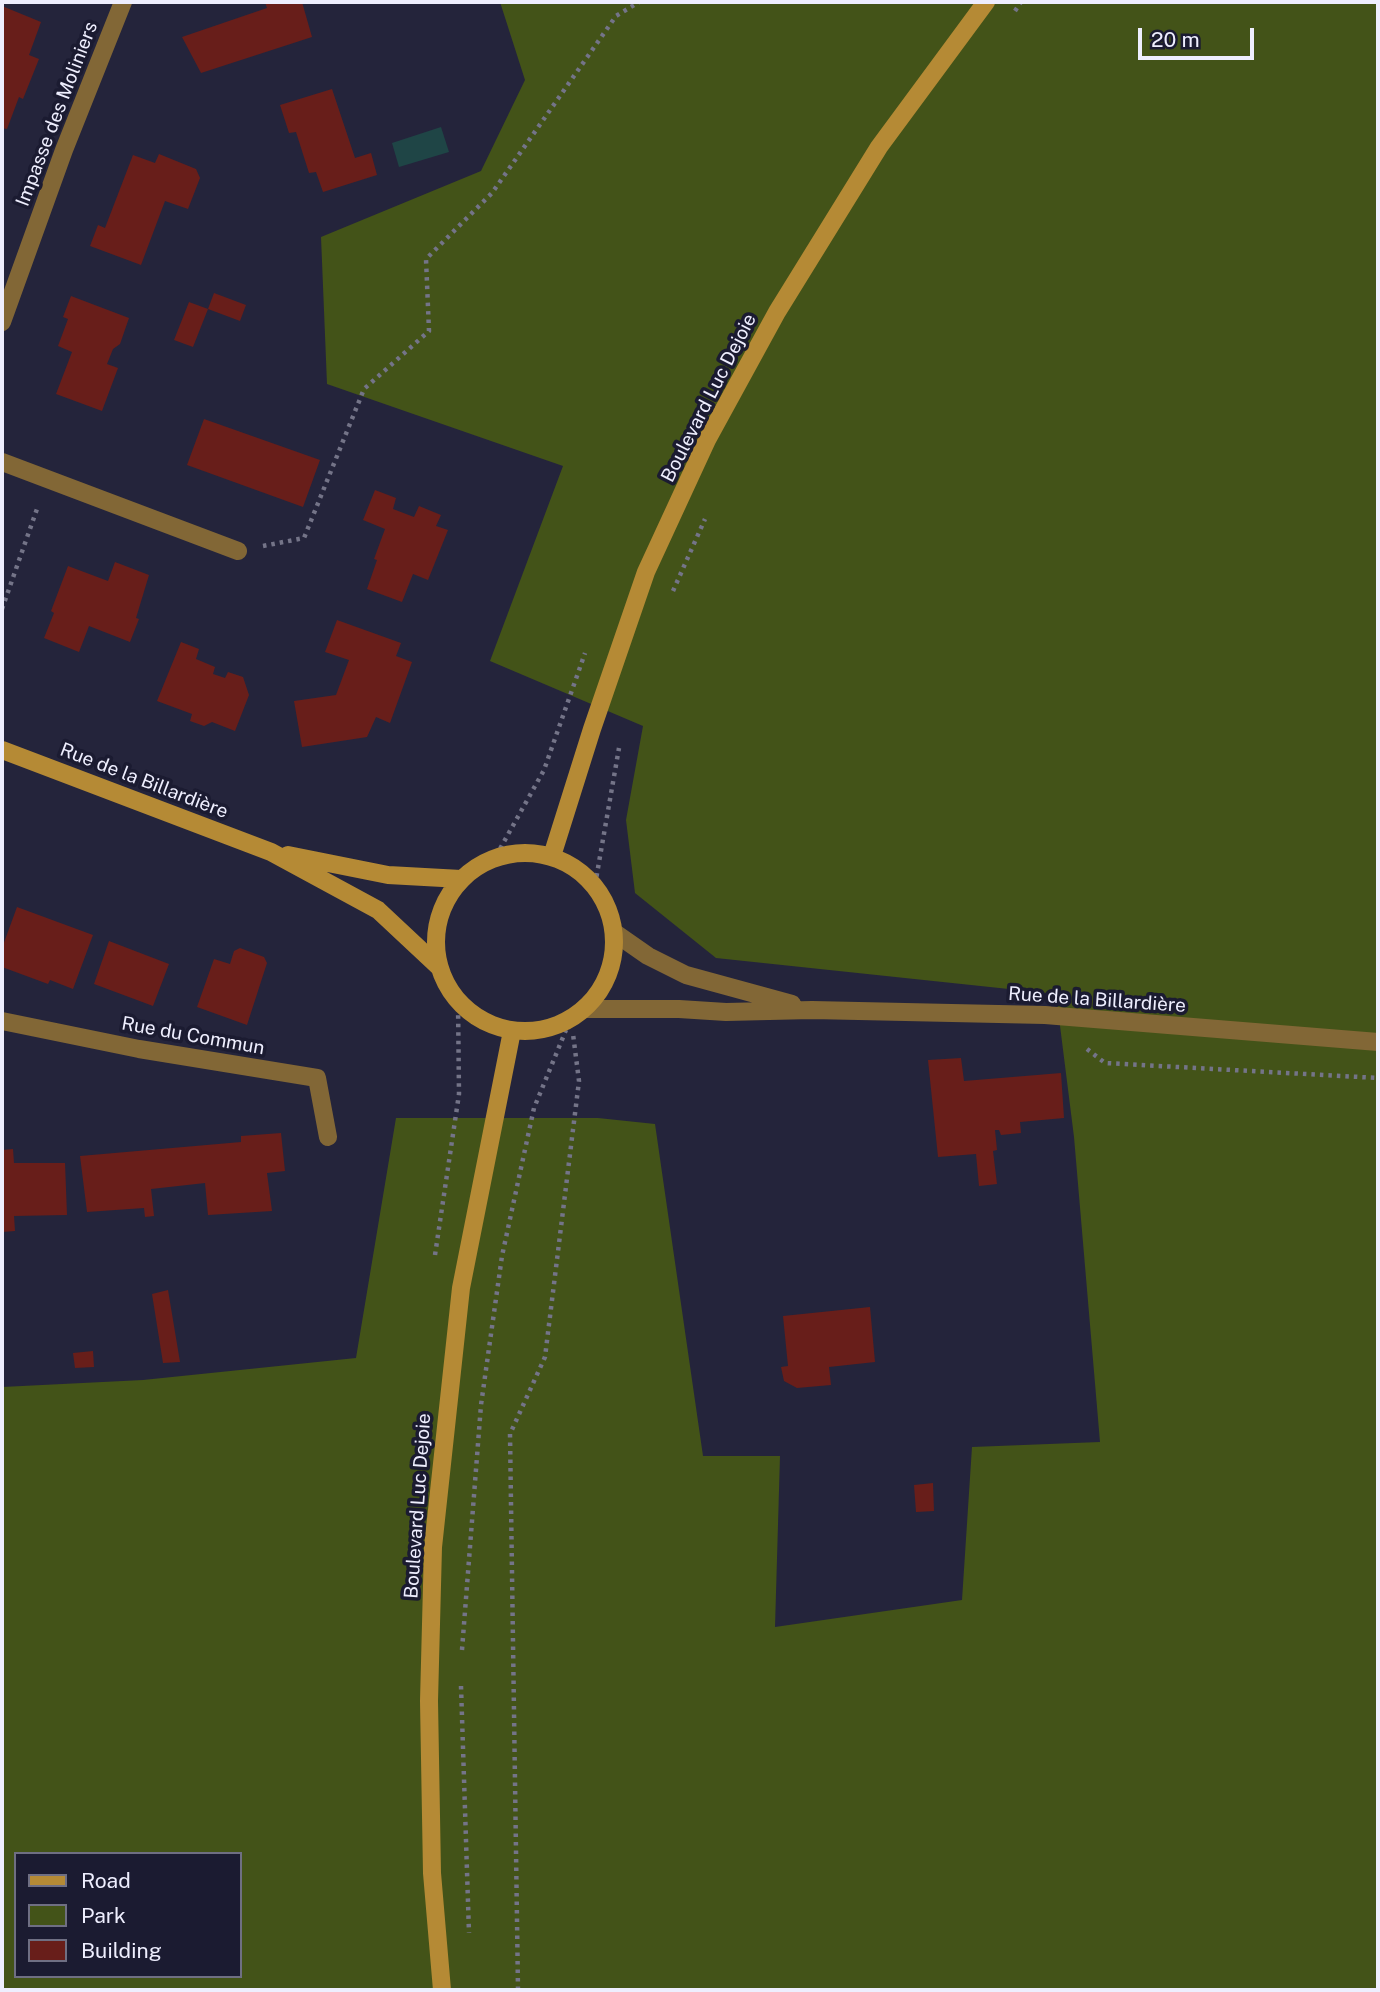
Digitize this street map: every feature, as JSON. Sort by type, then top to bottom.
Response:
[{"type":"main road","name":"Boulevard Luc Dejoie","points":[[552,856],[646,572],[708,440],[777,312],[879,147],[986,2]]},
{"type":"main road","name":"Rue de la Billardière","points":[[2,750],[271,852],[378,910],[440,968]]},
{"type":"main road","name":"Rue de la Billardière","points":[[271,852],[388,875],[461,879]]},
{"type":"main road","points":[[524,852],[552,856],[575,867],[595,885],[608,908],[615,933],[613,959],[605,983],[578,1014],[542,1030],[512,1031],[482,1021],[458,1002],[441,975],[435,945],[439,914],[452,889],[461,879],[471,869],[496,856],[524,852]]},
{"type":"main road","name":"Boulevard Luc Dejoie","points":[[442,1990],[432,1873],[429,1701],[433,1547],[461,1288],[512,1031]]},
{"type":"street","name":"Impasse des Moliniers","points":[[2,321],[64,150],[123,2]]},
{"type":"street","points":[[2,462],[238,551]]},
{"type":"street","name":"Rue de la Billardière","points":[[615,933],[648,956],[686,975],[812,1010]]},
{"type":"street","name":"Rue de la Billardière","points":[[578,1014],[679,1009],[726,1012],[812,1010],[1045,1015],[1378,1042]]},
{"type":"street","name":"Rue du Commun","points":[[2,1021],[139,1049],[317,1078],[328,1138]]},
{"type":"path","points":[[238,551],[304,538],[364,389],[429,331],[426,259],[492,193],[616,16],[639,2]]},
{"type":"path","points":[[1013,13],[1021,2]]},
{"type":"path","points":[[2,609],[48,479]]},
{"type":"path","points":[[673,592],[707,516]]},
{"type":"path","points":[[595,885],[620,747]]},
{"type":"path","points":[[461,1655],[481,1405],[502,1256],[534,1108],[578,1014]]},
{"type":"path","points":[[518,1990],[510,1434],[545,1357],[579,1081],[578,1014]]},
{"type":"path","points":[[1085,1047],[1105,1063],[1378,1078]]},
{"type":"path","points":[[461,1683],[469,1940]]},
{"type":"green space","points":[[500,2],[1378,2],[1378,1990],[2,1990],[2,1387],[143,1380],[356,1358],[396,1118],[598,1118],[655,1124],[703,1456],[780,1456],[775,1627],[962,1600],[972,1447],[1100,1442],[1074,1137],[1056,994],[716,958],[635,893],[626,820],[643,726],[490,661],[563,466],[327,384],[321,237],[481,171],[525,80]]},
{"type":"shaded area","points":[[441,127],[449,152],[399,167],[392,143]]},
{"type":"building","points":[[265,2],[302,2],[312,37],[201,73],[182,37],[267,8]]},
{"type":"building","points":[[2,6],[41,22],[29,55],[39,59],[23,99],[19,97],[7,129],[2,128]]},
{"type":"building","points":[[332,89],[355,158],[371,153],[377,175],[323,192],[316,172],[309,173],[296,132],[289,133],[280,105]]},
{"type":"building","points":[[159,154],[196,169],[200,178],[188,209],[165,201],[141,265],[90,246],[98,225],[105,228],[133,155],[155,163]]},
{"type":"building","points":[[214,293],[246,305],[240,321],[208,309]]},
{"type":"building","points":[[71,296],[129,318],[120,344],[113,349],[107,364],[118,368],[102,411],[56,394],[72,352],[58,346],[68,319],[63,317]]},
{"type":"building","points":[[189,302],[208,309],[193,347],[174,340]]},
{"type":"building","points":[[204,419],[320,460],[303,507],[187,465]]},
{"type":"building","points":[[375,490],[396,498],[393,509],[414,517],[419,506],[441,515],[436,526],[448,530],[428,580],[413,574],[402,602],[367,589],[385,529],[363,520]]},
{"type":"building","points":[[115,562],[149,575],[136,618],[139,619],[130,642],[89,626],[79,652],[44,638],[68,566],[108,581]]},
{"type":"building","points":[[337,620],[401,643],[396,656],[412,662],[390,723],[376,717],[367,737],[302,747],[294,701],[336,695],[349,660],[325,652]]},
{"type":"building","points":[[181,642],[199,649],[196,659],[215,667],[213,674],[225,678],[228,672],[243,677],[249,695],[235,731],[212,722],[204,726],[190,721],[192,714],[157,701]]},
{"type":"building","points":[[17,907],[93,935],[73,989],[50,980],[48,984],[2,967],[2,948]]},
{"type":"building","points":[[109,941],[169,964],[153,1006],[94,984]]},
{"type":"building","points":[[240,948],[264,957],[267,963],[247,1025],[197,1007],[214,959],[230,964],[234,951]]},
{"type":"building","points":[[961,1058],[964,1081],[1061,1073],[1064,1118],[1020,1122],[1021,1133],[1001,1135],[999,1130],[995,1130],[997,1150],[993,1151],[997,1184],[979,1186],[976,1154],[938,1157],[928,1060]]},
{"type":"building","points":[[281,1133],[285,1171],[267,1173],[272,1211],[208,1215],[205,1183],[151,1189],[154,1216],[145,1217],[144,1208],[87,1212],[80,1156],[241,1142],[241,1136]]},
{"type":"building","points":[[13,1149],[14,1163],[65,1163],[67,1215],[14,1216],[15,1231],[2,1232],[2,1150]]},
{"type":"building","points":[[168,1290],[180,1362],[163,1363],[152,1294]]},
{"type":"building","points":[[870,1307],[875,1362],[829,1367],[831,1385],[797,1388],[784,1381],[781,1367],[788,1366],[783,1316]]},
{"type":"building","points":[[93,1351],[94,1367],[75,1368],[73,1353]]},
{"type":"building","points":[[933,1483],[934,1511],[916,1512],[914,1485]]}]
